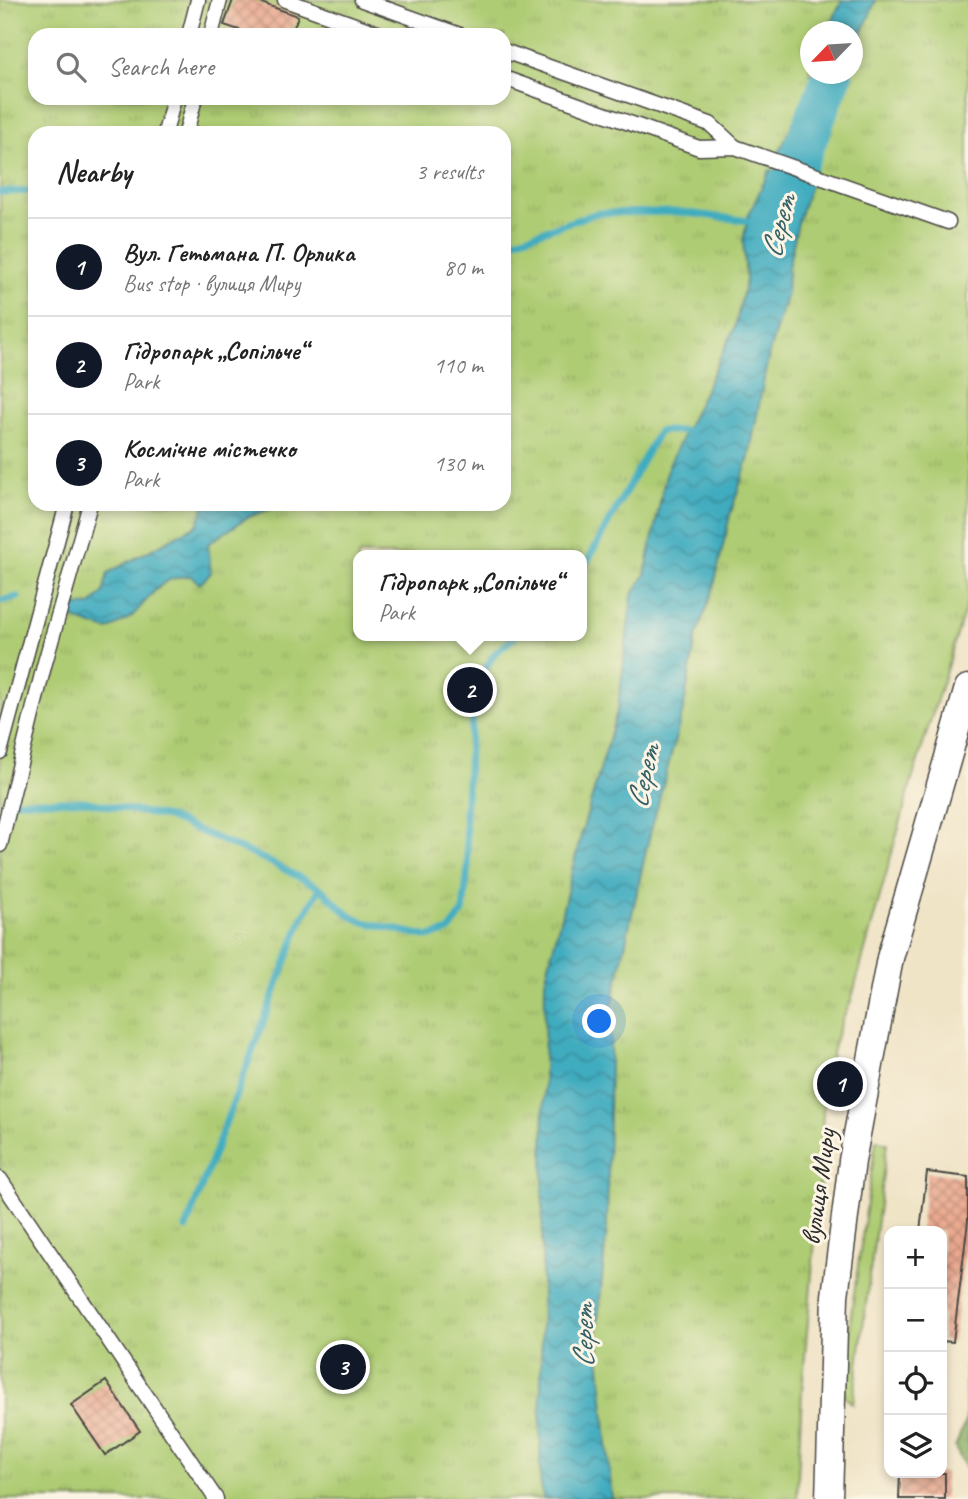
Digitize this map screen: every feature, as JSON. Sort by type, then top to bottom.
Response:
[{"type":"main road","name":"вулиця Миру","points":[[829,1499],[835,1296],[857,1134],[890,958],[968,688]]},
{"type":"street","points":[[191,28],[198,0]]},
{"type":"street","points":[[213,28],[220,0]]},
{"type":"street","points":[[285,0],[363,28]]},
{"type":"street","points":[[362,0],[440,28]]},
{"type":"street","points":[[511,53],[710,124],[742,149],[851,190],[948,222]]},
{"type":"street","points":[[511,81],[699,148],[742,149]]},
{"type":"street","points":[[167,126],[172,105]]},
{"type":"street","points":[[188,126],[193,105]]},
{"type":"street","points":[[0,752],[65,511]]},
{"type":"street","points":[[0,845],[2,826],[88,511]]},
{"type":"street","points":[[33,632],[53,637]]},
{"type":"street","points":[[0,1179],[216,1499]]},
{"type":"green space","points":[[0,0],[968,0],[968,600],[912,780],[851,1001],[831,1057],[823,1117],[802,1390],[797,1499],[0,1499]]},
{"type":"green space","points":[[876,1140],[887,1143],[853,1404],[844,1396],[850,1322]]},
{"type":"green space","points":[[968,1355],[968,1472],[955,1448],[966,1419],[965,1367]]},
{"type":"water","points":[[842,0],[876,0],[863,31],[863,21],[833,21]]},
{"type":"water","points":[[811,84],[843,84],[816,166],[778,155]]},
{"type":"water","points":[[770,170],[810,186],[799,218],[788,268],[787,293],[769,353],[749,457],[730,515],[713,590],[696,637],[684,706],[647,846],[611,1010],[607,1229],[597,1330],[612,1499],[543,1499],[540,1478],[545,981],[580,839],[618,708],[632,595],[645,575],[667,469],[735,327],[746,280],[743,240],[749,214]]},
{"type":"water","points":[[202,511],[265,511],[248,517],[208,544],[211,573],[200,584],[191,576],[171,579],[157,588],[132,616],[107,630],[74,619],[73,605],[90,606],[103,593],[108,573],[197,525]]},
{"type":"building","points":[[233,0],[253,0],[298,16],[294,28],[233,28],[224,25]]},
{"type":"building","points":[[927,1172],[968,1177],[968,1221],[953,1342],[947,1341],[947,1226],[921,1226]]},
{"type":"building","points":[[106,1381],[140,1431],[105,1455],[71,1405]]},
{"type":"building","points":[[900,1478],[945,1478],[945,1499],[899,1499]]},
{"type":"waterway","name":"Серет","points":[[771,230],[829,84]]},
{"type":"waterway","points":[[0,192],[28,191]]},
{"type":"waterway","points":[[511,242],[597,213],[679,212],[757,222]]},
{"type":"waterway","points":[[587,562],[659,431],[691,431]]},
{"type":"waterway","points":[[0,601],[18,597]]},
{"type":"waterway","points":[[68,611],[73,613]]},
{"type":"waterway","points":[[16,801],[83,801],[167,817],[266,860],[320,888],[349,915],[364,922],[429,937],[449,931],[463,912],[468,867],[465,816],[470,736],[479,680],[494,654],[510,641]]},
{"type":"waterway","points":[[186,1228],[302,919],[320,888]]},
{"type":"place","name":"Гідропарк „Сопільче“","points":[[470,690]]},
{"type":"place","name":"Вул. Гетьмана П. Орлика","points":[[840,1084]]},
{"type":"place","name":"Космічне містечко","points":[[343,1367]]}]
